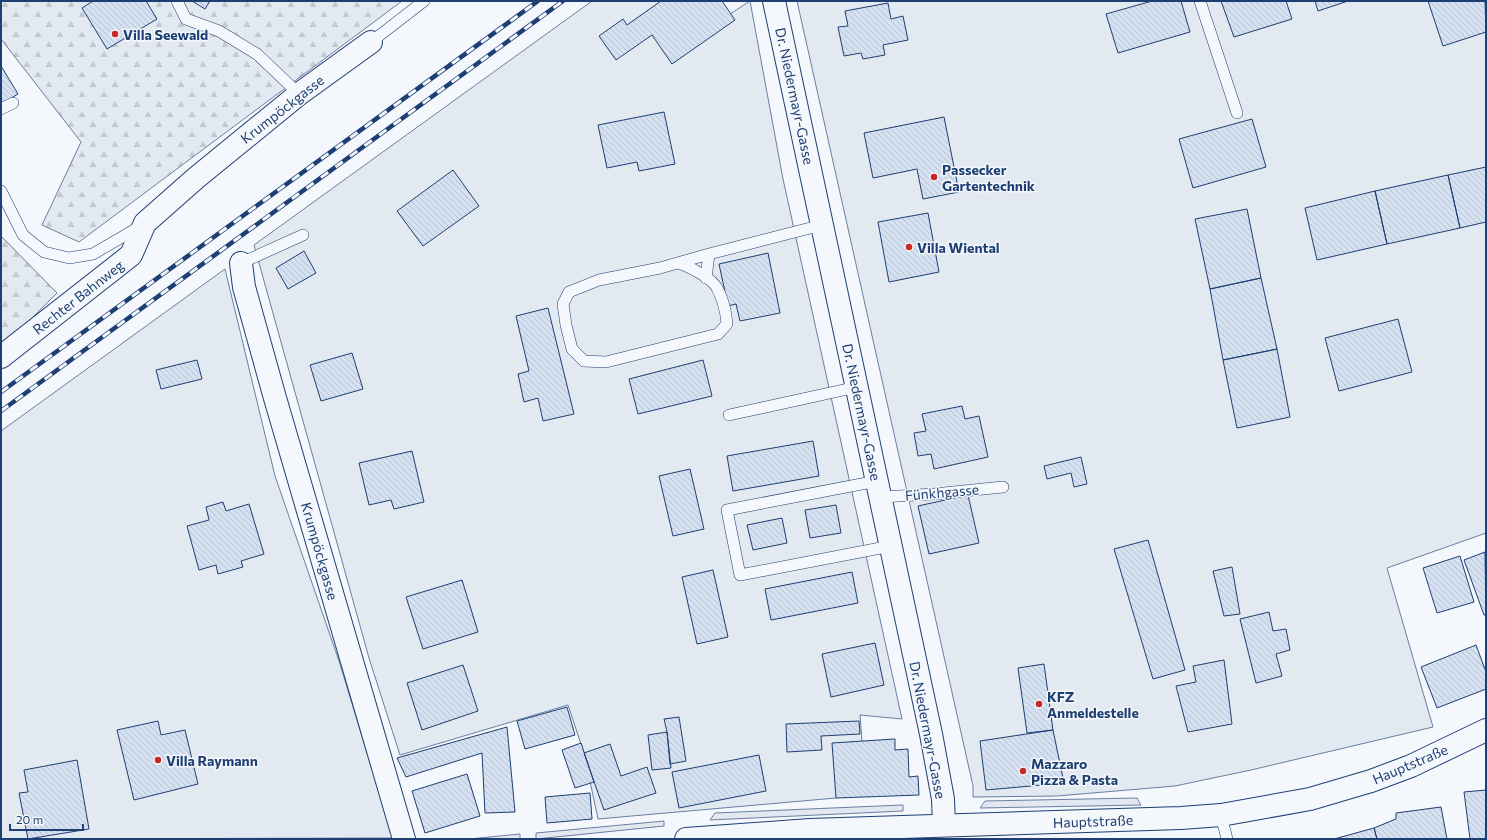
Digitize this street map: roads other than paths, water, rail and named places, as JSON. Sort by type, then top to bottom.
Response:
[{"type":"street","name":"Dr. Niedermayr-Gasse","points":[[774,1],[931,734],[942,799],[944,825]]},
{"type":"street","name":"Krumpöckgasse","points":[[196,178],[298,94],[371,42]]},
{"type":"street","name":"Rechter Bahnweg","points":[[1,357],[131,255],[145,223],[196,178]]},
{"type":"street","name":"Krumpöckgasse","points":[[241,263],[244,287],[273,391],[404,839]]},
{"type":"street","name":"Hauptstraße","points":[[686,839],[722,838],[810,830],[1173,818],[1221,815],[1310,799],[1371,781],[1411,766],[1486,730]]},
{"type":"lane","points":[[177,1],[186,19],[219,31],[257,54],[298,94]]},
{"type":"lane","points":[[371,42],[424,1]]},
{"type":"lane","points":[[1200,1],[1238,113]]},
{"type":"lane","points":[[1,109],[13,103]]},
{"type":"lane","points":[[1,191],[24,235],[44,252],[69,258],[93,254],[145,223]]},
{"type":"lane","points":[[678,263],[688,266],[717,286],[726,311],[727,324],[718,334],[606,362],[584,361],[572,349],[563,304],[569,292],[599,280],[660,268],[709,254],[822,225]]},
{"type":"lane","points":[[241,263],[303,235]]},
{"type":"lane","points":[[706,278],[709,254]]},
{"type":"lane","points":[[729,415],[857,387]]},
{"type":"lane","name":"Fünkhgasse","points":[[891,546],[740,575],[727,510],[879,489],[934,494],[1003,487]]},
{"type":"lane","points":[[1221,815],[1226,839]]},
{"type":"railway","points":[[1,392],[538,1]]},
{"type":"railway","points":[[1,411],[563,1]]},
{"type":"place","name":"Villa Seewald","points":[[115,34]]},
{"type":"place","name":"Passecker Gartentechnik","points":[[934,177]]},
{"type":"place","name":"Villa Wiental","points":[[909,247]]},
{"type":"place","name":"KFZ Anmeldestelle","points":[[1039,704]]},
{"type":"place","name":"Villa Raymann","points":[[158,760]]},
{"type":"place","name":"Mazzaro Pizza & Pasta","points":[[1023,771]]}]
